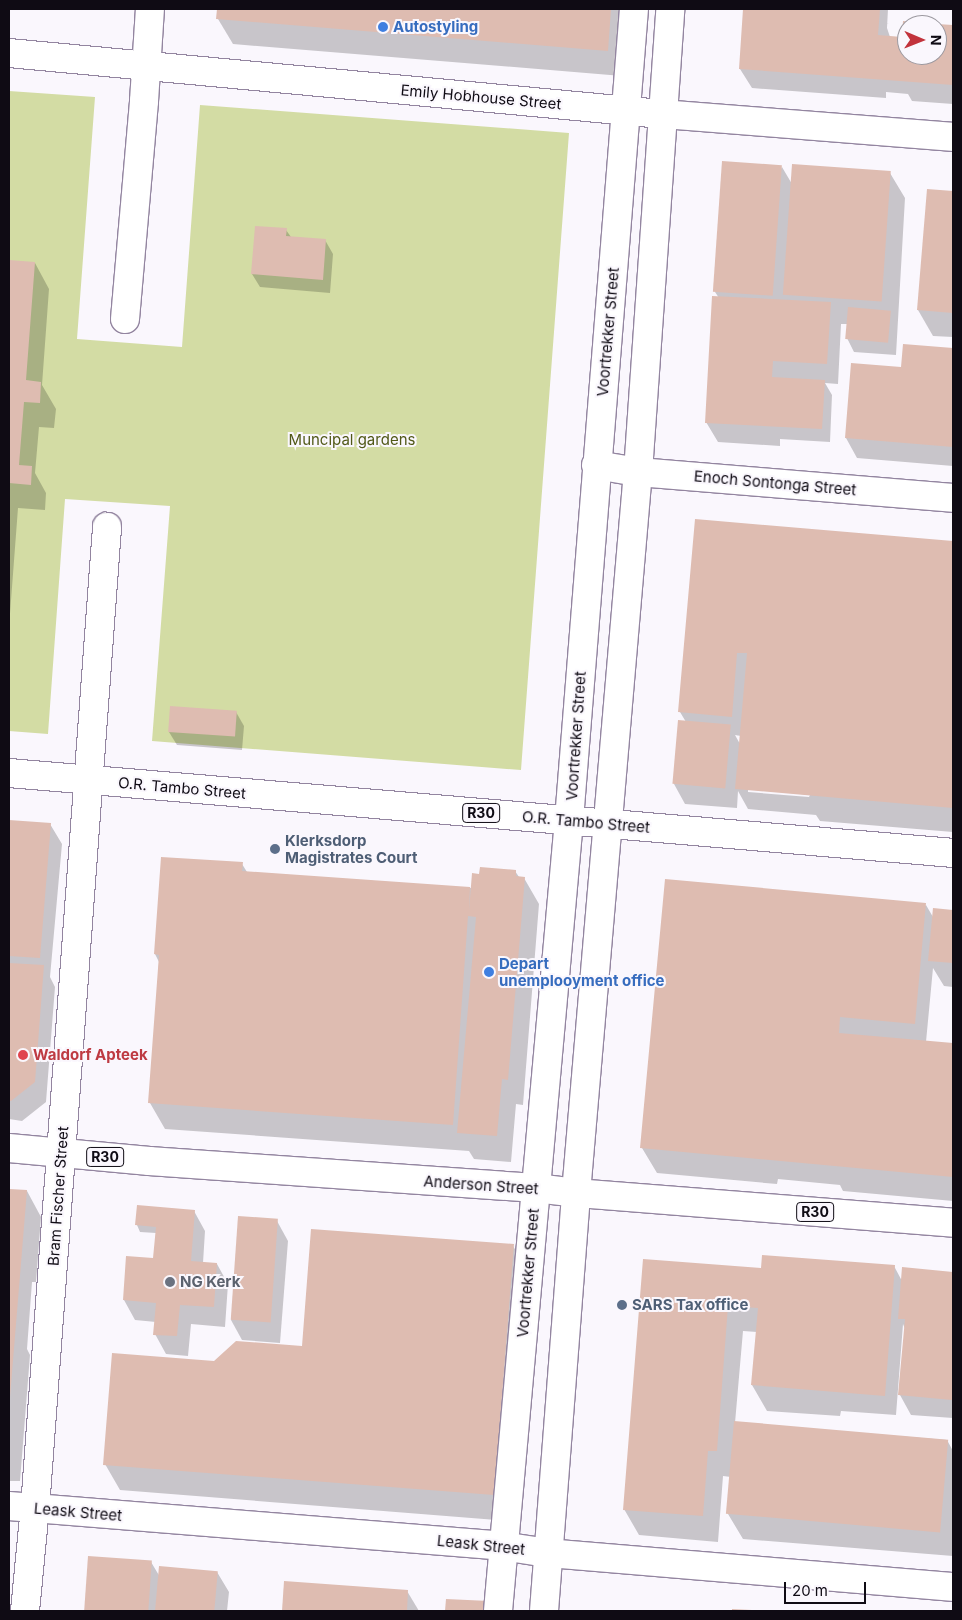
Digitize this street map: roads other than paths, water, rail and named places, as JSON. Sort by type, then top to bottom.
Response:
[{"type":"street","points":[[125,319],[150,9]]},
{"type":"street","name":"Voortrekker Street","points":[[498,1611],[502,1546],[569,820],[634,9]]},
{"type":"street","points":[[544,1611],[576,1193],[638,472],[670,9]]},
{"type":"street","name":"Emily Hobhouse Street","points":[[9,53],[662,114],[953,137]]},
{"type":"street","name":"Enoch Sontonga Street","points":[[596,466],[638,472],[953,498]]},
{"type":"street","name":"Bram Fischer Street","points":[[25,1611],[22,1507],[62,1153],[107,527]]},
{"type":"street","name":"O.R. Tambo Street","points":[[9,773],[953,853]]},
{"type":"street","name":"Anderson Street","points":[[9,1148],[536,1188],[576,1193],[953,1223]]},
{"type":"street","name":"Leask Street","points":[[22,1507],[502,1546],[548,1553],[953,1587]]},
{"type":"place","name":"Autostyling","points":[[383,27]]},
{"type":"place","name":"Klerksdorp Magistrates Court","points":[[275,849]]},
{"type":"place","name":"Depart unemplooyment office","points":[[489,972]]},
{"type":"place","name":"Waldorf Apteek","points":[[23,1055]]},
{"type":"place","name":"NG Kerk","points":[[170,1282]]},
{"type":"place","name":"SARS Tax office","points":[[622,1305]]},
{"type":"park label","name":"Muncipal gardens","points":[[352,440]]}]
